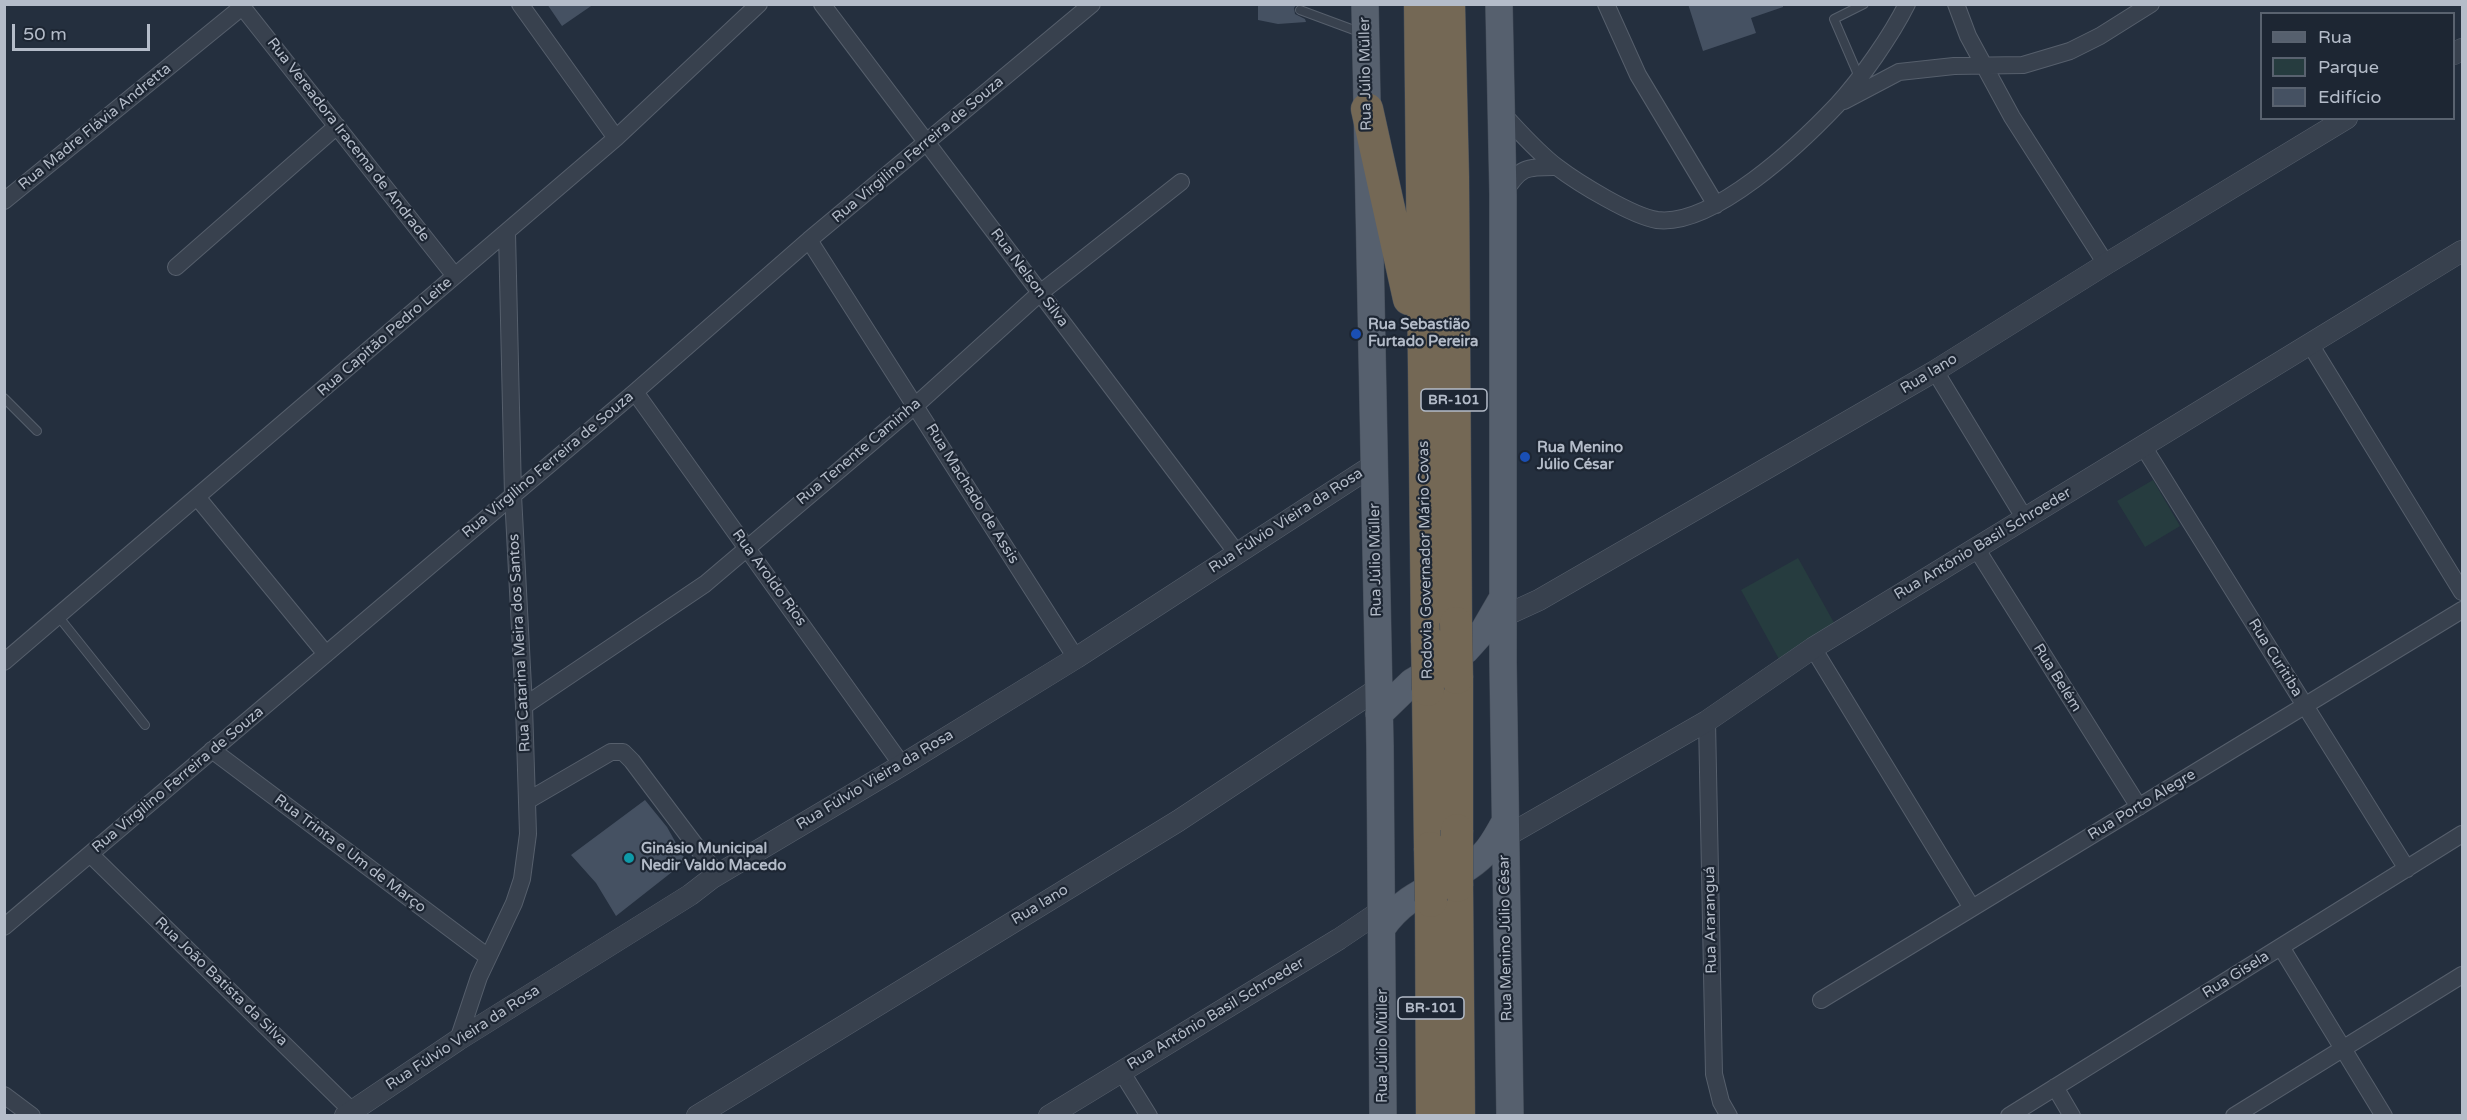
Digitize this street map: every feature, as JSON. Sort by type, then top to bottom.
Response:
[{"type":"highway","name":"Rodovia Governador Mário Covas","points":[[1420,4],[1427,640],[1420,686],[1430,848],[1442,887],[1459,1116]]},
{"type":"highway","name":"Rodovia Governador Mário Covas","points":[[1432,1116],[1442,887],[1457,830],[1459,650],[1449,4]]},
{"type":"highway","points":[[1367,109],[1423,364]]},
{"type":"main road","name":"Rua Júlio Müller","points":[[1365,4],[1379,691],[1383,1116]]},
{"type":"main road","name":"Rua Menino Júlio César","points":[[1499,4],[1503,195],[1502,608],[1510,1116]]},
{"type":"main road","name":"Rua Iano","points":[[1379,691],[1420,686],[1484,630],[1502,608]]},
{"type":"main road","points":[[1459,650],[1486,652],[1503,662]]},
{"type":"main road","points":[[1379,691],[1401,681],[1420,686]]},
{"type":"main road","name":"Rua Antônio Basil Schroeder","points":[[1382,909],[1392,915],[1442,887],[1485,854],[1505,829]]},
{"type":"main road","points":[[1382,909],[1390,893],[1442,887],[1484,863],[1496,868],[1506,876]]},
{"type":"street","points":[[520,4],[616,138]]},
{"type":"street","name":"Rua Capitão Pedro Leite","points":[[4,662],[507,233],[616,138],[759,4]]},
{"type":"street","name":"Rua Nelson Silva","points":[[822,4],[1236,552]]},
{"type":"street","name":"Rua Virgilino Ferreira de Souza","points":[[4,927],[634,392],[809,240],[927,144],[1092,4]]},
{"type":"street","points":[[1606,4],[1638,75],[1716,205]]},
{"type":"street","points":[[1502,113],[1557,167],[1610,200],[1644,217],[1678,220],[1691,217],[1716,205],[1761,174],[1838,105],[1895,29],[1907,4]]},
{"type":"street","points":[[1956,4],[1983,65],[2012,117],[2106,264]]},
{"type":"street","points":[[1838,105],[1899,72],[1954,66],[2023,65],[2070,51],[2100,36],[2151,4]]},
{"type":"street","name":"Rua Vereadora Iracema de Andrade","points":[[241,6],[455,276]]},
{"type":"street","name":"Rua Madre Flávia Andretta","points":[[4,201],[241,6]]},
{"type":"street","name":"Rua Iano","points":[[1502,608],[1539,600],[1935,371],[2344,120]]},
{"type":"street","points":[[176,267],[337,126]]},
{"type":"street","points":[[1503,195],[1514,177],[1527,167],[1557,167]]},
{"type":"street","name":"Rua Tenente Caminha","points":[[524,705],[684,599],[916,405],[1040,293],[1181,182]]},
{"type":"street","name":"Rua Catarina Meira dos Santos","points":[[458,1040],[478,977],[504,926],[522,879],[528,834],[513,495],[507,233]]},
{"type":"street","name":"Rua Machado de Assis","points":[[809,240],[1076,658]]},
{"type":"street","name":"Rua Antônio Basil Schroeder","points":[[1505,829],[1707,722],[1813,648],[2463,251]]},
{"type":"street","points":[[2310,344],[2463,592]]},
{"type":"street","points":[[1935,371],[2025,519]]},
{"type":"street","name":"Rua Aroldo Rios","points":[[634,392],[902,765]]},
{"type":"street","name":"Rua Curitiba","points":[[2143,446],[2407,869]]},
{"type":"street","name":"Rua Fúlvio Vieira da Rosa","points":[[349,1113],[458,1040],[680,902],[717,874],[902,765],[1076,658],[1236,552],[1375,464]]},
{"type":"street","points":[[197,497],[326,654]]},
{"type":"street","name":"Rua Belém","points":[[1976,548],[2139,807]]},
{"type":"street","name":"Rua Porto Alegre","points":[[1821,1000],[2463,610]]},
{"type":"street","points":[[1813,648],[1972,908]]},
{"type":"street","name":"Rua Iano","points":[[697,1116],[1178,820],[1379,691]]},
{"type":"street","name":"Rua Araranguá","points":[[1707,722],[1714,1074],[1721,1102],[1728,1116]]},
{"type":"street","name":"Rua Trinta e Um de Março","points":[[212,750],[488,957]]},
{"type":"street","points":[[527,801],[611,752],[623,752],[633,761],[717,874]]},
{"type":"street","name":"Rua Gisela","points":[[2009,1116],[2463,834]]},
{"type":"street","name":"Rua João Batista da Silva","points":[[90,854],[349,1113]]},
{"type":"street","name":"Rua Antônio Basil Schroeder","points":[[1049,1116],[1339,939],[1382,909]]},
{"type":"street","points":[[2281,947],[2384,1116]]},
{"type":"street","points":[[2234,1116],[2462,977]]},
{"type":"street","points":[[1121,1071],[1149,1116]]},
{"type":"street","points":[[2055,1087],[2072,1116]]},
{"type":"street","points":[[4,1095],[32,1116]]},
{"type":"lane","points":[[1859,77],[1834,19],[1864,4]]},
{"type":"lane","points":[[1300,10],[1365,34]]},
{"type":"lane","points":[[4,398],[37,431]]},
{"type":"lane","points":[[58,616],[145,725]]},
{"type":"green space","points":[[2153,480],[2180,526],[2145,547],[2117,501]]},
{"type":"green space","points":[[1798,558],[1838,630],[1780,661],[1741,590]]},
{"type":"building","points":[[547,4],[594,4],[562,26]]},
{"type":"building","points":[[1258,4],[1297,4],[1294,8],[1295,14],[1305,19],[1306,22],[1278,24],[1258,20]]},
{"type":"building","points":[[1688,4],[1783,4],[1783,7],[1751,18],[1756,33],[1703,51]]},
{"type":"building","name":"Ginásio Municipal Nedir Valdo Macedo","points":[[645,800],[667,827],[686,861],[616,916],[596,883],[571,855]]},
{"type":"place","name":"Rua Sebastião Furtado Pereira","points":[[1356,334]]},
{"type":"place","name":"Rua Menino Júlio César","points":[[1525,457]]},
{"type":"place","name":"Ginásio Municipal Nedir Valdo Macedo","points":[[629,858]]}]
